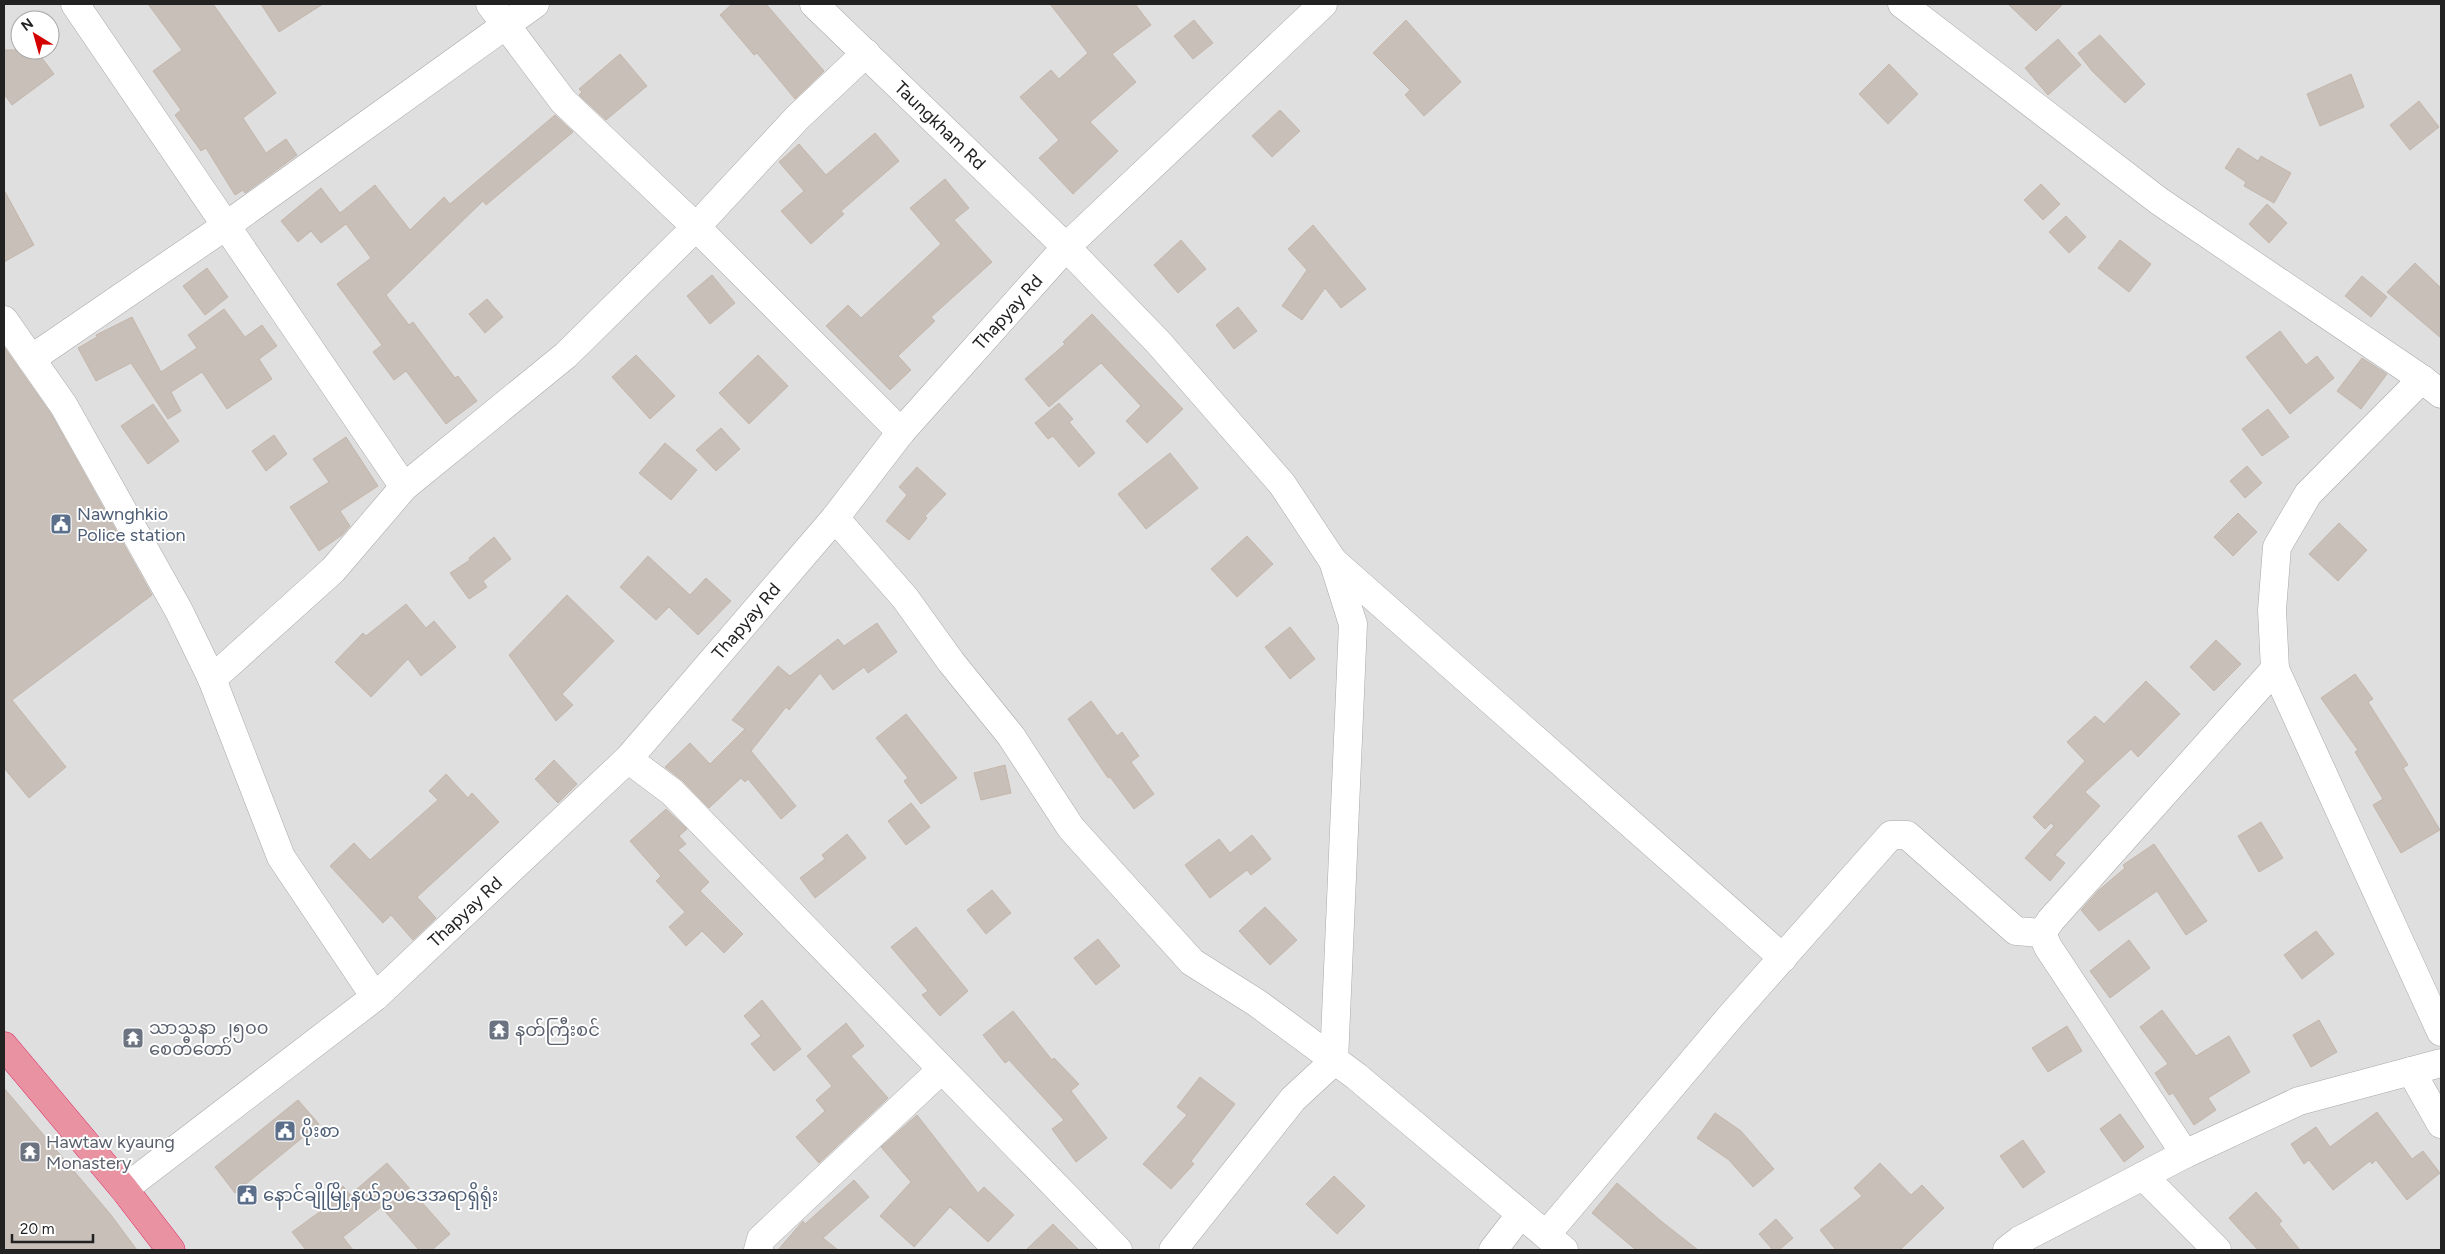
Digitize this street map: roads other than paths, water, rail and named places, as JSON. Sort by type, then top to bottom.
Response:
[{"type":"highway","points":[[4,1046],[124,1189],[172,1250]]},
{"type":"street","points":[[75,4],[404,487]]},
{"type":"street","points":[[490,4],[505,27],[563,101],[696,227],[901,432]]},
{"type":"street","points":[[31,359],[227,225],[535,4]]},
{"type":"street","name":"Taungkham Rd","points":[[814,4],[1066,247],[1158,342],[1282,484],[1332,561]]},
{"type":"street","name":"Thapyay Rd","points":[[124,1189],[375,997],[628,759],[835,518],[901,432],[1066,247],[1323,4]]},
{"type":"street","points":[[1902,4],[2159,201],[2432,386],[2308,494],[2277,547],[2272,610],[2275,669],[2441,1032]]},
{"type":"street","points":[[212,679],[333,570],[404,487],[566,355],[696,227],[797,118],[866,53]]},
{"type":"street","points":[[4,320],[64,406],[179,611],[212,679],[281,857],[375,997]]},
{"type":"street","points":[[835,518],[905,598],[950,662],[1011,736],[1071,828],[1192,962],[1258,1003],[1356,1076],[1555,1243],[1730,1017],[1892,835],[1908,835],[2016,931],[2042,933]]},
{"type":"street","points":[[1332,561],[1783,958]]},
{"type":"street","points":[[1173,1250],[1293,1099],[1334,1061],[1353,624],[1332,561]]},
{"type":"street","points":[[2042,933],[2051,920],[2275,669]]},
{"type":"street","points":[[628,759],[672,792],[1118,1250]]},
{"type":"street","points":[[2042,933],[2048,947],[2185,1154]]},
{"type":"street","points":[[2007,1250],[2020,1240],[2185,1154],[2299,1101],[2441,1063]]},
{"type":"street","points":[[758,1250],[761,1239],[941,1070]]},
{"type":"street","points":[[2411,1071],[2441,1124]]},
{"type":"street","points":[[2143,1176],[2216,1250]]},
{"type":"street","points":[[1493,1250],[1521,1214]]},
{"type":"place","name":"Nawnghkio Police station","points":[[61,524]]},
{"type":"place","name":"နတ်ကြီးစင်","points":[[499,1030]]},
{"type":"place","name":"သာသနာ ၂၅၀၀ စေတီတော်","points":[[133,1038]]},
{"type":"place","name":"ပိုးစာ","points":[[285,1131]]},
{"type":"place","name":"Hawtaw kyaung Monastery","points":[[30,1152]]},
{"type":"place","name":"နောင်ချိုမြို့နယ်ဥပဒေအရာရှိရုံး","points":[[247,1195]]}]
